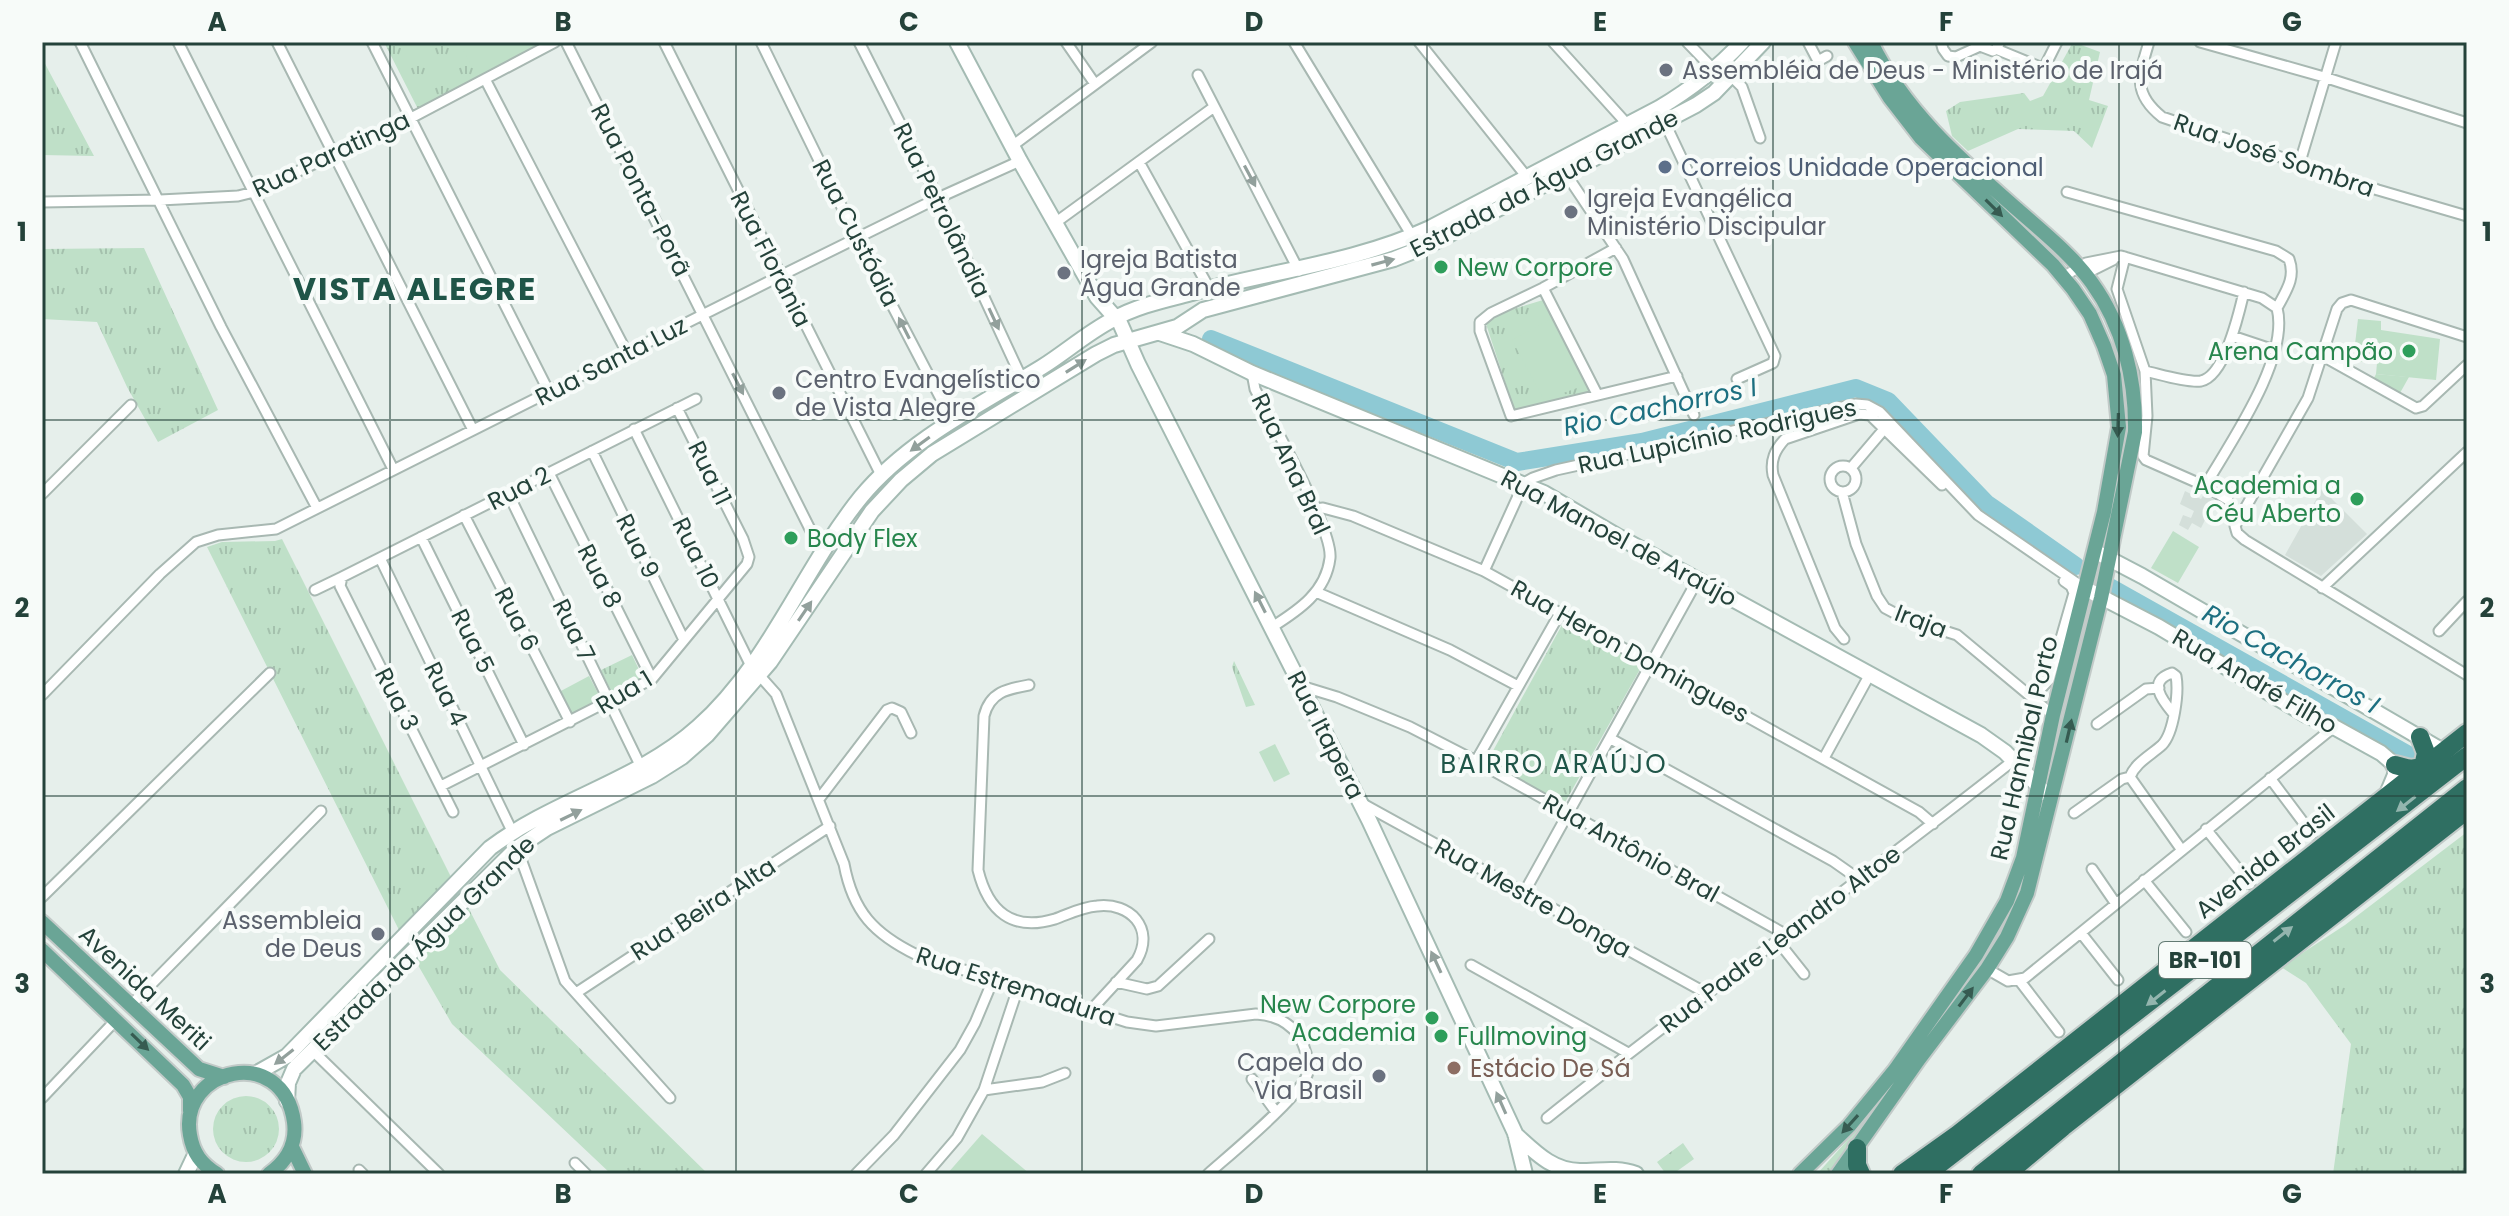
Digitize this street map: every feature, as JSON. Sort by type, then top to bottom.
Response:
[{"type":"highway","name":"Avenida Brasil","points":[[1902,1174],[1982,1115],[2467,733]]},
{"type":"highway","points":[[2397,766],[2410,769],[2423,767],[2426,753],[2420,737]]},
{"type":"highway","name":"Avenida Brasil","points":[[1935,1168],[2467,756]]},
{"type":"highway","name":"BR-101","points":[[1981,1174],[2467,788]]},
{"type":"highway","name":"BR-101","points":[[2007,1174],[2467,810]]},
{"type":"highway","points":[[2096,1102],[2139,1048]]},
{"type":"highway","points":[[1935,1168],[1982,1115]]},
{"type":"highway","points":[[1857,1148],[1857,1165],[1861,1174]]},
{"type":"main road","points":[[957,42],[1097,297],[1102,325],[1110,337],[1136,339]]},
{"type":"main road","name":"Estrada da Água Grande","points":[[287,1101],[289,1076],[517,848],[547,828],[642,782],[682,757],[717,726],[872,511],[901,480],[932,454],[1096,354],[1160,333],[1186,322],[1203,310],[1352,262],[1412,236],[1628,125],[1691,89],[1715,71],[1742,42]]},
{"type":"main road","name":"Estrada da Água Grande","points":[[1352,262],[1404,256],[1429,245],[1665,123],[1705,99],[1763,42]]},
{"type":"main road","name":"Rua Hannibal Porto","points":[[1800,1174],[1849,1126],[1895,1070],[1976,955],[2007,901],[2023,858],[2053,715],[2094,551],[2119,427],[2114,375],[2090,314],[2063,277],[1921,138],[1890,98],[1855,42]]},
{"type":"main road","name":"Rua Hannibal Porto","points":[[1838,1174],[1987,969],[2007,937],[2027,893],[2110,558],[2132,457],[2136,405],[2128,362],[2108,308],[2086,267],[1996,191],[1915,113],[1898,91],[1871,42]]},
{"type":"main road","name":"Estrada da Água Grande","points":[[257,1073],[287,1056],[484,854],[512,831],[641,767],[697,728],[756,670],[822,553],[850,511],[881,475],[934,434],[1116,317],[1209,288],[1301,276]]},
{"type":"main road","name":"Rua Itapera","points":[[1097,297],[1136,339],[1135,357],[1360,803],[1515,1133],[1525,1174]]},
{"type":"main road","points":[[1169,299],[1179,306],[1193,344]]},
{"type":"main road","name":"Rua Manoel de Araújo","points":[[1160,333],[1193,344],[1252,373],[1524,483],[1981,735],[2001,748],[2038,781],[2052,799]]},
{"type":"main road","name":"Rua André Filho","points":[[2094,551],[2443,751]]},
{"type":"main road","name":"Rua André Filho","points":[[2084,588],[2159,627],[2306,715],[2381,753],[2397,766]]},
{"type":"main road","points":[[2387,794],[2397,766]]},
{"type":"main road","points":[[2038,781],[2057,780]]},
{"type":"main road","name":"Avenida Meriti","points":[[42,922],[199,1069],[224,1077]]},
{"type":"main road","name":"Avenida Meriti","points":[[42,950],[183,1085],[190,1097],[189,1129],[195,1155]]},
{"type":"main road","points":[[1884,1111],[1875,1099],[1895,1070]]},
{"type":"main road","points":[[190,1115],[203,1090],[224,1077],[244,1072],[257,1073],[280,1089],[294,1121],[292,1147],[269,1174]]},
{"type":"main road","name":"Rua Itapera","points":[[1515,1133],[1542,1158],[1562,1168],[1582,1171],[1615,1169],[1636,1174]]},
{"type":"main road","points":[[292,1147],[305,1174]]},
{"type":"main road","points":[[186,1174],[195,1155],[217,1174]]},
{"type":"street","points":[[80,42],[221,327],[317,508]]},
{"type":"street","points":[[178,42],[393,469]]},
{"type":"street","points":[[277,42],[473,430]]},
{"type":"street","points":[[372,42],[549,392]]},
{"type":"street","name":"Rua Paratinga","points":[[42,202],[160,200],[238,196],[254,192],[411,118],[555,42]]},
{"type":"street","name":"Rua Ponta-Porã","points":[[566,42],[822,553]]},
{"type":"street","name":"Rua Florânia","points":[[664,42],[881,475]]},
{"type":"street","name":"Rua Custódia","points":[[761,42],[857,238],[953,422]]},
{"type":"street","name":"Rua Petrolândia","points":[[859,42],[938,198],[1022,379]]},
{"type":"street","points":[[1066,42],[1095,84]]},
{"type":"street","points":[[1012,146],[1152,42]]},
{"type":"street","points":[[1294,42],[1412,236]]},
{"type":"street","points":[[1419,42],[1526,176]]},
{"type":"street","points":[[1553,42],[1628,125]]},
{"type":"street","points":[[1687,42],[1715,71]]},
{"type":"street","points":[[1808,42],[1818,61],[1827,56]]},
{"type":"street","points":[[1941,42],[1948,56],[1956,57],[1979,44],[1993,51],[1998,46],[2040,67],[2047,62],[2057,42]]},
{"type":"street","name":"Rua José Sombra","points":[[2149,42],[2139,78],[2140,90],[2145,101],[2162,117],[2378,190],[2467,216]]},
{"type":"street","points":[[2200,42],[2324,77],[2467,123]]},
{"type":"street","points":[[2300,162],[2336,42]]},
{"type":"street","points":[[1198,75],[1301,276]]},
{"type":"street","points":[[1731,76],[1742,87],[1760,138]]},
{"type":"street","points":[[485,79],[627,353]]},
{"type":"street","points":[[1055,223],[1214,107]]},
{"type":"street","points":[[1665,123],[1775,356],[1773,363],[1737,379]]},
{"type":"street","name":"Rua Santa Luz","points":[[42,695],[160,574],[196,542],[218,535],[276,529],[703,314],[1020,161]]},
{"type":"street","points":[[1139,162],[1209,288]]},
{"type":"street","points":[[1566,174],[1616,248],[1694,415]]},
{"type":"street","points":[[2067,192],[2284,254],[2293,273],[2277,308]]},
{"type":"street","points":[[1616,248],[1480,322],[1480,331],[1511,416],[1677,376]]},
{"type":"street","points":[[2063,277],[2123,256],[2271,301],[2277,308],[2280,319],[2268,372],[2249,413],[2205,486]]},
{"type":"street","points":[[2123,256],[2117,289],[2145,371],[2147,416],[2143,456],[2228,500]]},
{"type":"street","points":[[1543,288],[1597,394]]},
{"type":"street","points":[[2145,371],[2196,381],[2215,373],[2232,336],[2244,292]]},
{"type":"street","points":[[2467,337],[2346,301],[2337,309],[2308,398],[2235,526],[2241,537],[2467,675]]},
{"type":"street","points":[[2232,336],[2274,350]]},
{"type":"street","points":[[2321,355],[2416,408],[2423,406],[2467,365]]},
{"type":"street","name":"Rua Ana Bral","points":[[1252,373],[1255,389],[1315,509],[1330,551],[1327,568],[1316,592],[1298,610],[1272,627]]},
{"type":"street","name":"Rua 2","points":[[315,590],[341,581],[380,558],[696,399]]},
{"type":"street","points":[[42,494],[131,405]]},
{"type":"street","name":"Rua Lupicínio Rodrigues","points":[[1524,483],[1556,470],[1843,405],[1867,405],[1880,412],[1978,515],[2084,588]]},
{"type":"street","name":"Rua 11","points":[[677,408],[743,539]]},
{"type":"street","points":[[1844,639],[1835,628],[1773,475],[1773,459],[1785,439],[1859,414],[1870,415],[1978,519],[2071,586],[2074,593],[2049,680],[2032,698]]},
{"type":"street","points":[[1851,468],[1885,428]]},
{"type":"street","name":"Rua 10","points":[[634,429],[756,670]]},
{"type":"street","name":"Rua 9","points":[[592,451],[684,640]]},
{"type":"street","points":[[2322,588],[2467,452]]},
{"type":"street","points":[[1840,466],[1851,468],[1856,480],[1848,491],[1842,492],[1832,485],[1831,474],[1840,466]]},
{"type":"street","name":"Rua 8","points":[[549,473],[652,679]]},
{"type":"street","points":[[1484,571],[1524,483]]},
{"type":"street","name":"Iraja","points":[[1842,492],[1856,544],[1885,608],[1904,618],[1957,635],[2053,715]]},
{"type":"street","name":"Rua 7","points":[[508,493],[641,767]]},
{"type":"street","name":"Rua Heron Domingues","points":[[1315,509],[1323,508],[1353,516],[1484,571],[1824,758],[1919,812],[1933,824]]},
{"type":"street","name":"Rua 6","points":[[464,515],[570,722]]},
{"type":"street","name":"Rua 5","points":[[421,537],[524,745]]},
{"type":"street","name":"Rua 1","points":[[441,786],[652,679],[747,564],[749,557],[743,539]]},
{"type":"street","name":"Rua 4","points":[[380,558],[512,831]]},
{"type":"street","points":[[1525,891],[1698,579]]},
{"type":"street","name":"Rua 3","points":[[341,581],[453,812]]},
{"type":"street","points":[[1316,592],[1450,650],[1518,686]]},
{"type":"street","points":[[2439,631],[2467,601]]},
{"type":"street","points":[[1476,761],[1560,613]]},
{"type":"street","name":"Rua Estremadura","points":[[756,670],[776,694],[830,826],[844,864],[848,886],[866,918],[891,942],[917,955],[1127,1022],[1156,1026],[1268,1015],[1285,1022],[1302,1040],[1308,1071],[1302,1085],[1208,1174]]},
{"type":"street","points":[[42,897],[270,673]]},
{"type":"street","points":[[2074,813],[2116,782],[2130,777],[2133,769],[2168,737],[2173,713],[2178,683],[2172,673],[2161,679],[2159,688],[2173,713]]},
{"type":"street","points":[[1824,758],[1870,674]]},
{"type":"street","points":[[1029,685],[1007,689],[993,697],[987,705],[978,870],[982,886],[994,907],[1017,921],[1033,924],[1100,905],[1116,907],[1134,917],[1142,927],[1142,950],[1137,960],[1091,1010]]},
{"type":"street","name":"Rua Antônio Bral","points":[[1301,686],[1410,727],[1476,761],[1781,937]]},
{"type":"street","points":[[2097,724],[2146,689],[2159,688]]},
{"type":"street","points":[[819,799],[887,710],[892,708],[901,712],[911,733]]},
{"type":"street","points":[[1987,969],[2003,980],[2019,980],[2334,727]]},
{"type":"street","points":[[1611,739],[1833,861],[1860,880]]},
{"type":"street","name":"Rua Padre Leandro Altoe","points":[[1547,1118],[1781,937],[1933,824],[2019,766]]},
{"type":"street","points":[[2130,777],[2181,849]]},
{"type":"street","points":[[2270,778],[2312,834]]},
{"type":"street","name":"Rua Mestre Donga","points":[[1360,803],[1706,993]]},
{"type":"street","points":[[131,1005],[321,811]]},
{"type":"street","name":"Rua Beira Alta","points":[[576,993],[830,826]]},
{"type":"street","points":[[2206,829],[2250,884]]},
{"type":"street","points":[[517,848],[565,981],[670,1098]]},
{"type":"street","points":[[2092,869],[2116,904]]},
{"type":"street","points":[[2144,880],[2186,932]]},
{"type":"street","points":[[2081,933],[2118,980]]},
{"type":"street","points":[[1781,937],[1804,974]]},
{"type":"street","points":[[1116,982],[1147,989],[1158,986],[1209,939]]},
{"type":"street","points":[[1471,965],[1628,1053]]},
{"type":"street","points":[[856,1174],[894,1135],[960,1050],[993,980]]},
{"type":"street","points":[[2019,980],[2059,1032]]},
{"type":"street","points":[[926,1174],[957,1138],[984,1090],[1018,988]]},
{"type":"street","points":[[42,1098],[116,1020]]},
{"type":"street","points":[[313,1051],[439,1174]]},
{"type":"street","points":[[984,1090],[1042,1082],[1065,1073]]},
{"type":"street","points":[[1252,1079],[1276,1112]]},
{"type":"street","points":[[575,1163],[586,1174]]},
{"type":"shaded area","points":[[2322,489],[2367,534],[2321,576],[2285,555]]},
{"type":"shaded area","points":[[2185,491],[2201,499],[2204,494],[2215,500],[2201,528],[2192,523],[2188,530],[2179,525],[2183,515],[2191,518],[2194,511],[2180,504]]},
{"type":"green space","points":[[384,42],[549,42],[419,111]]},
{"type":"green space","points":[[459,42],[541,42],[477,76]]},
{"type":"green space","points":[[2073,42],[2100,52],[2089,100],[2108,106],[2092,148],[2074,131],[2018,129],[1968,151],[1952,136],[1946,111],[1960,102],[2024,93],[2030,101],[2043,96]]},
{"type":"green space","points":[[42,58],[94,156],[42,155]]},
{"type":"green space","points":[[144,248],[218,410],[158,442],[127,387],[97,322],[42,319],[42,249]]},
{"type":"green space","points":[[1543,300],[1592,393],[1515,412],[1484,318]]},
{"type":"green space","points":[[1553,318],[1588,384],[1544,400],[1512,340]]},
{"type":"green space","name":"Arena Campão","points":[[2358,319],[2381,321],[2381,330],[2440,339],[2436,380],[2376,374],[2377,363],[2353,361]]},
{"type":"green space","points":[[2376,374],[2409,377],[2400,393],[2374,378]]},
{"type":"green space","points":[[2173,531],[2199,547],[2178,583],[2151,568]]},
{"type":"green space","points":[[282,539],[451,877],[399,930],[207,547],[222,542]]},
{"type":"green space","points":[[1563,623],[1643,664],[1563,806],[1488,760]]},
{"type":"green space","points":[[632,655],[643,678],[612,694],[601,670]]},
{"type":"green space","points":[[1234,661],[1255,705],[1246,707],[1232,667]]},
{"type":"green space","points":[[589,676],[601,699],[570,715],[559,692]]},
{"type":"green space","points":[[1275,744],[1290,774],[1274,782],[1259,752]]},
{"type":"green space","points":[[2467,832],[2467,1174],[2333,1174],[2351,1044],[2306,983],[2281,967],[2345,925]]},
{"type":"green space","points":[[468,907],[500,970],[708,1174],[611,1174],[452,1024],[415,960]]},
{"type":"green space","points":[[246,1096],[259,1099],[269,1106],[276,1116],[279,1129],[276,1142],[269,1152],[259,1159],[246,1162],[233,1159],[223,1152],[216,1142],[213,1129],[216,1116],[223,1106],[233,1099]]},
{"type":"green space","points":[[1870,1115],[1834,1174],[1817,1174]]},
{"type":"green space","points":[[982,1134],[1030,1174],[947,1174]]},
{"type":"green space","points":[[1683,1143],[1694,1159],[1673,1174],[1666,1174],[1657,1162]]},
{"type":"waterway","name":"Rio Cachorros I","points":[[1211,339],[1517,462],[1642,442],[1856,388],[1888,401],[1986,503],[2076,566]]},
{"type":"waterway","name":"Rio Cachorros I","points":[[2108,586],[2407,754]]},
{"type":"place","name":"Assembléia de Deus - Ministério de Irajá","points":[[1666,70]]},
{"type":"place","name":"Correios Unidade Operacional","points":[[1665,167]]},
{"type":"place","name":"Igreja Evangélica Ministério Discipular","points":[[1571,212]]},
{"type":"place","name":"New Corpore","points":[[1441,267]]},
{"type":"place","name":"Igreja Batista Água Grande","points":[[1064,273]]},
{"type":"place","name":"Arena Campão","points":[[2409,351]]},
{"type":"place","name":"Centro Evangelístico de Vista Alegre","points":[[779,393]]},
{"type":"place","name":"Academia a Céu Aberto","points":[[2357,499]]},
{"type":"place","name":"Body Flex","points":[[791,538]]},
{"type":"place","name":"Assembleia de Deus","points":[[378,934]]},
{"type":"place","name":"New Corpore Academia","points":[[1432,1018]]},
{"type":"place","name":"Fullmoving","points":[[1441,1036]]},
{"type":"place","name":"Estácio De Sá","points":[[1454,1068]]},
{"type":"place","name":"Capela do Via Brasil","points":[[1379,1076]]},
{"type":"district","name":"VISTA ALEGRE","points":[[415,288]]},
{"type":"district","name":"BAIRRO ARAÚJO","points":[[1554,764]]}]
